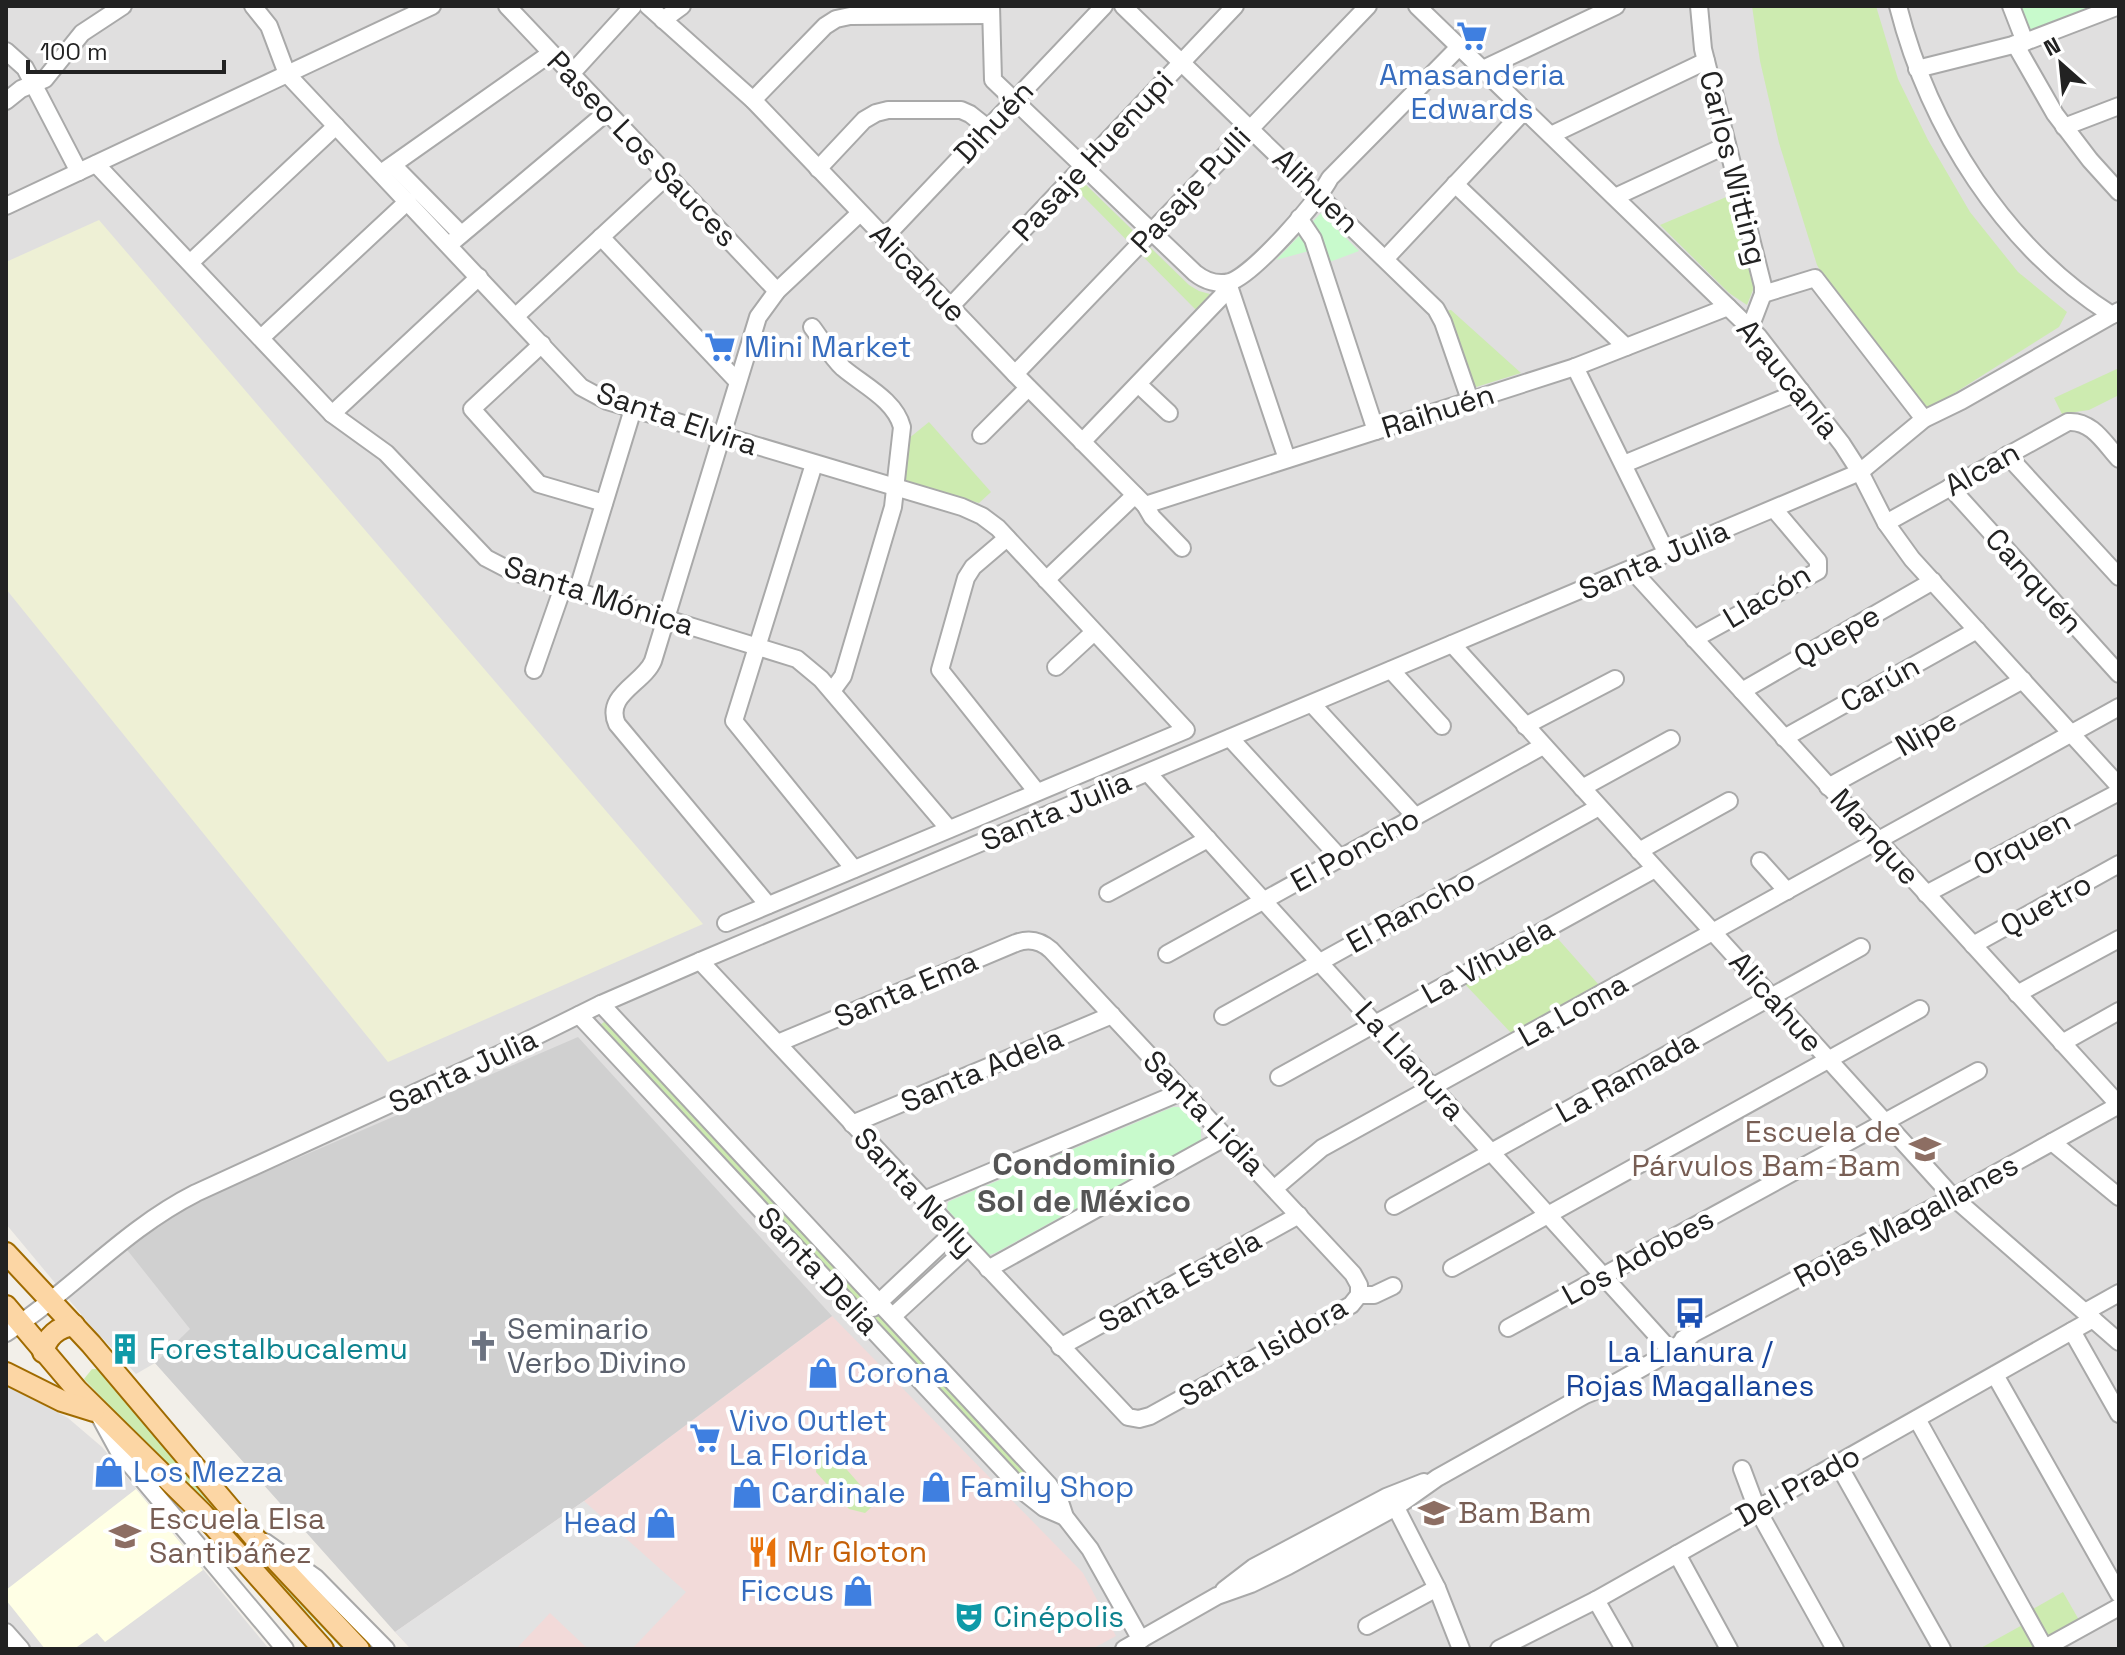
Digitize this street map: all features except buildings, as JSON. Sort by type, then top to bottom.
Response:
[{"type":"main road","points":[[6,1253],[74,1325],[254,1537],[359,1649]]},
{"type":"main road","points":[[6,1306],[11,1326],[43,1352],[98,1412],[184,1495],[323,1649]]},
{"type":"main road","points":[[43,1352],[55,1332],[74,1325]]},
{"type":"main road","points":[[6,1373],[62,1401],[98,1412]]},
{"type":"street","points":[[253,6],[269,26],[287,74]]},
{"type":"street","points":[[6,206],[431,6]]},
{"type":"street","name":"Paseo Los Sauces","points":[[507,6],[777,291]]},
{"type":"street","points":[[571,74],[633,6]]},
{"type":"street","name":"Alicahue","points":[[648,6],[753,100],[1028,388],[1140,500],[1182,548]]},
{"type":"street","points":[[663,20],[682,6]]},
{"type":"street","name":"Dihuén","points":[[884,238],[1104,6]]},
{"type":"street","name":"Alihuen","points":[[1123,6],[1436,309],[1470,400]]},
{"type":"street","name":"Pasaje Huenupi","points":[[950,307],[1235,6]]},
{"type":"street","name":"Pasaje Pulli","points":[[1015,374],[1368,6]]},
{"type":"street","name":"Araucanía","points":[[1417,6],[1750,328],[1860,472],[1886,523],[1933,581],[2119,789]]},
{"type":"street","points":[[1483,69],[1616,6]]},
{"type":"street","name":"Carlos Witting","points":[[1699,6],[1706,61],[1763,294],[1750,328]]},
{"type":"street","points":[[1898,6],[1917,69],[1952,142],[2001,214],[2044,261],[2089,301],[2115,313]]},
{"type":"street","points":[[2011,6],[2020,43],[2064,127],[2119,192]]},
{"type":"street","points":[[1917,69],[2020,43],[2119,6]]},
{"type":"street","points":[[6,101],[48,76],[67,48],[82,33],[116,8]]},
{"type":"street","points":[[753,100],[836,19],[991,11],[993,80],[1202,278],[1215,283],[1228,283],[1250,269],[1321,195],[1330,178],[1459,47]]},
{"type":"street","points":[[6,51],[21,63],[34,83],[79,172]]},
{"type":"street","points":[[387,169],[551,53]]},
{"type":"street","points":[[1551,135],[1706,61]]},
{"type":"street","name":"Santa Elvira","points":[[287,74],[336,126],[387,169],[455,240],[479,277],[590,393],[633,409],[972,511],[1007,538],[1186,730]]},
{"type":"street","points":[[2064,127],[2119,106]]},
{"type":"street","points":[[818,169],[864,120],[882,111],[961,110],[989,129]]},
{"type":"street","points":[[1386,258],[1525,110]]},
{"type":"street","points":[[455,240],[607,112]]},
{"type":"street","points":[[191,262],[336,126]]},
{"type":"street","points":[[1615,197],[1727,145]]},
{"type":"street","name":"Santa Mónica","points":[[96,164],[332,414],[397,463],[494,564],[570,590],[757,645],[804,663],[832,691],[949,829]]},
{"type":"street","name":"Santa Elvira","points":[[387,169],[408,201],[455,240]]},
{"type":"street","points":[[516,316],[667,176]]},
{"type":"street","points":[[1455,184],[1626,347]]},
{"type":"street","points":[[261,338],[408,201]]},
{"type":"street","points":[[768,905],[616,722],[614,714],[621,694],[643,678],[651,667],[758,317],[777,291],[860,213]]},
{"type":"street","points":[[1299,218],[1313,239],[1376,431]]},
{"type":"street","points":[[601,237],[737,381]]},
{"type":"street","points":[[332,414],[479,277]]},
{"type":"street","points":[[1763,294],[1815,278],[1924,419]]},
{"type":"street","points":[[1082,442],[1222,296],[1228,283]]},
{"type":"street","points":[[1228,283],[1287,459]]},
{"type":"street","name":"Raihuén","points":[[1046,580],[1140,500],[1287,459],[1575,367],[1728,307]]},
{"type":"street","name":"Santa Julia","points":[[11,1326],[51,1301],[139,1227],[168,1207],[601,1004],[1860,472],[1924,419],[2115,313]]},
{"type":"street","points":[[812,327],[835,360],[900,417],[902,427],[893,507],[843,676],[832,691]]},
{"type":"street","points":[[542,344],[472,409],[539,484],[604,503]]},
{"type":"street","points":[[1575,367],[1667,554]]},
{"type":"street","points":[[1138,384],[1169,413]]},
{"type":"street","points":[[981,435],[1028,388]]},
{"type":"street","points":[[1624,464],[1801,391]]},
{"type":"street","points":[[534,670],[604,503],[633,409]]},
{"type":"street","name":"Alcan","points":[[1886,523],[2062,424],[2080,422],[2092,430],[2119,459]]},
{"type":"street","points":[[2007,455],[2119,577]]},
{"type":"street","points":[[814,464],[734,721],[854,869]]},
{"type":"street","name":"Canquén","points":[[1950,487],[2119,674]]},
{"type":"street","name":"Llacón","points":[[1694,639],[1818,571],[1818,561],[1774,509]]},
{"type":"street","points":[[1007,538],[973,567],[966,578],[940,670],[1037,792]]},
{"type":"street","name":"Manque","points":[[1631,569],[2119,1105]]},
{"type":"street","name":"Quepe","points":[[1742,691],[1933,581]]},
{"type":"street","name":"Carún","points":[[1784,738],[1977,630]]},
{"type":"street","points":[[1056,667],[1094,632]]},
{"type":"street","name":"Alicahue","points":[[1452,644],[1953,1197],[2119,1342]]},
{"type":"street","points":[[1391,670],[1442,726]]},
{"type":"street","points":[[1525,726],[1615,679]]},
{"type":"street","name":"Nipe","points":[[1828,787],[2023,680]]},
{"type":"street","points":[[1312,704],[1415,816]]},
{"type":"street","name":"La Loma","points":[[1275,1188],[1322,1148],[2119,707]]},
{"type":"street","name":"Santa Julia","points":[[726,923],[1186,730]]},
{"type":"street","points":[[1230,738],[1340,858]]},
{"type":"street","points":[[1582,788],[1671,739]]},
{"type":"street","name":"El Poncho","points":[[1167,954],[1543,746]]},
{"type":"street","name":"La Llanura","points":[[1148,773],[1669,1348]]},
{"type":"street","name":"Orquen","points":[[1926,894],[2119,789]]},
{"type":"street","points":[[1639,851],[1729,801]]},
{"type":"street","name":"El Rancho","points":[[1223,1016],[1599,807]]},
{"type":"street","points":[[1108,893],[1208,839]]},
{"type":"street","points":[[1760,861],[1787,891]]},
{"type":"street","name":"Quetro","points":[[1973,945],[2119,864]]},
{"type":"street","name":"La Vihuela","points":[[1279,1077],[1655,869]]},
{"type":"street","points":[[2017,994],[2119,939]]},
{"type":"street","name":"Santa Lidia","points":[[1035,942],[1051,950],[1181,1092],[1275,1188],[1353,1274],[1359,1285],[1359,1295]]},
{"type":"street","name":"Santa Ema","points":[[778,1043],[1016,943],[1035,942]]},
{"type":"street","name":"La Ramada","points":[[1394,1206],[1861,947]]},
{"type":"street","name":"Santa Nelly","points":[[700,961],[1119,1411],[1133,1419]]},
{"type":"street","name":"Santa Delia","points":[[601,1004],[1049,1485],[1065,1517],[1090,1549],[1141,1640]]},
{"type":"street","points":[[1452,1268],[1920,1009]]},
{"type":"street","points":[[2062,1043],[2119,1011]]},
{"type":"street","name":"Santa Delia","points":[[579,1015],[1025,1493],[1044,1508],[1065,1517]]},
{"type":"street","name":"Santa Adela","points":[[852,1124],[1112,1015]]},
{"type":"street","name":"Los Adobes","points":[[1508,1328],[1978,1071]]},
{"type":"street","points":[[924,1200],[1181,1092]]},
{"type":"street","name":"Rojas Magallanes","points":[[1124,1649],[1217,1596],[1288,1566],[1393,1501],[1585,1395],[1600,1382],[1953,1197],[2119,1105]]},
{"type":"street","points":[[988,1269],[1226,1137]]},
{"type":"street","points":[[2052,1142],[2119,1197]]},
{"type":"street","name":"Santa Estela","points":[[1060,1347],[1299,1215]]},
{"type":"street","points":[[861,1318],[954,1232]]},
{"type":"street","points":[[893,1316],[968,1247]]},
{"type":"street","name":"Santa Isidora","points":[[1133,1419],[1150,1416],[1347,1307],[1359,1295],[1374,1295],[1393,1286]]},
{"type":"street","name":"Del Prado","points":[[1499,1649],[1528,1643],[1596,1600],[2072,1331],[2119,1293]]},
{"type":"street","points":[[2072,1331],[2119,1414]]},
{"type":"street","points":[[1995,1375],[2119,1594]]},
{"type":"street","points":[[98,1412],[118,1450],[285,1649]]},
{"type":"street","points":[[1917,1419],[2044,1649],[2119,1607]]},
{"type":"street","points":[[1838,1464],[1942,1649]]},
{"type":"street","points":[[1742,1469],[1757,1509],[1835,1649]]},
{"type":"street","points":[[1393,1501],[1437,1588],[1461,1649]]},
{"type":"street","points":[[254,1537],[288,1556],[316,1578],[386,1649]]},
{"type":"street","points":[[1677,1554],[1729,1649]]},
{"type":"street","points":[[1367,1626],[1437,1588]]},
{"type":"street","points":[[1596,1600],[1624,1649]]},
{"type":"shaded area","points":[[6,6],[2119,6],[2119,1649],[411,1649],[155,1363],[136,1374],[90,1325],[6,1224]]},
{"type":"shaded area","points":[[99,220],[703,924],[388,1062],[6,589],[6,262]]},
{"type":"shaded area","name":"Seminario Verbo Divino","points":[[578,1037],[832,1316],[584,1501],[395,1632],[155,1363],[190,1329],[124,1246],[175,1211]]},
{"type":"shaded area","name":"Vivo Outlet La Florida","points":[[832,1316],[1083,1573],[1116,1636],[1092,1649],[411,1649],[395,1632],[584,1501]]},
{"type":"shaded area","points":[[6,1385],[68,1418],[102,1447],[269,1649],[6,1649]]},
{"type":"shaded area","name":"Escuela Elsa Santibáñez","points":[[136,1489],[203,1570],[105,1642],[97,1633],[74,1649],[45,1649],[6,1600],[6,1590]]},
{"type":"shaded area","points":[[584,1501],[686,1592],[632,1649],[588,1649],[550,1613],[516,1649],[411,1649],[395,1632]]},
{"type":"green space","points":[[1752,6],[1876,6],[1898,79],[1928,140],[1970,212],[2018,272],[2067,312],[2059,327],[1934,406],[1924,408],[1839,302],[1817,265],[1779,143],[1760,61]]},
{"type":"green space","points":[[2019,6],[2100,6],[2033,31],[2027,26]]},
{"type":"green space","points":[[1082,181],[1189,285],[1217,296],[1199,313],[1075,188]]},
{"type":"green space","points":[[1731,195],[1755,285],[1747,305],[1729,293],[1660,225]]},
{"type":"green space","points":[[1321,213],[1359,251],[1327,263],[1320,248],[1276,260]]},
{"type":"green space","points":[[1451,310],[1521,373],[1473,388],[1444,311]]},
{"type":"green space","points":[[2119,368],[2119,395],[2089,410],[2062,414],[2054,398]]},
{"type":"green space","points":[[929,422],[991,492],[979,503],[902,482],[908,439]]},
{"type":"green space","points":[[1551,931],[1599,985],[1512,1034],[1461,980]]},
{"type":"green space","points":[[609,1022],[870,1303],[869,1306],[862,1307],[603,1030],[600,1025]]},
{"type":"green space","name":"Condominio Sol de México","points":[[1179,1107],[1201,1129],[1201,1140],[995,1253],[989,1255],[947,1209],[948,1202],[952,1200]]},
{"type":"green space","points":[[879,1313],[1044,1492],[1049,1503],[1046,1505],[875,1321],[875,1315]]},
{"type":"green space","points":[[92,1369],[104,1369],[350,1649],[342,1649],[84,1379]]},
{"type":"green space","points":[[827,1447],[876,1503],[865,1513],[849,1509],[816,1472],[818,1456]]},
{"type":"green space","points":[[2063,1592],[2079,1620],[2049,1638],[2033,1609]]},
{"type":"green space","points":[[2026,1623],[2036,1646],[2030,1649],[1979,1649]]},
{"type":"place","name":"Amasanderia Edwards","points":[[1472,36]]},
{"type":"place","name":"Mini Market","points":[[720,347]]},
{"type":"place","name":"Escuela de Párvulos Bam-Bam","points":[[1925,1149]]},
{"type":"place","name":"La Llanura / Rojas Magallanes","points":[[1690,1313]]},
{"type":"place","name":"Seminario Verbo Divino","points":[[483,1346]]},
{"type":"place","name":"Forestalbucalemu","points":[[125,1349]]},
{"type":"place","name":"Corona","points":[[823,1373]]},
{"type":"place","name":"Vivo Outlet La Florida","points":[[705,1438]]},
{"type":"place","name":"Los Mezza","points":[[109,1472]]},
{"type":"place","name":"Family Shop","points":[[936,1487]]},
{"type":"place","name":"Cardinale","points":[[747,1493]]},
{"type":"place","name":"Bam Bam","points":[[1434,1513]]},
{"type":"place","name":"Head","points":[[661,1523]]},
{"type":"place","name":"Escuela Elsa Santibáñez","points":[[125,1536]]},
{"type":"place","name":"Mr Gloton","points":[[763,1552]]},
{"type":"place","name":"Ficcus","points":[[858,1591]]},
{"type":"place","name":"Cinépolis","points":[[969,1617]]},
{"type":"district","name":"Condominio Sol de México","points":[[1084,1182]]}]
